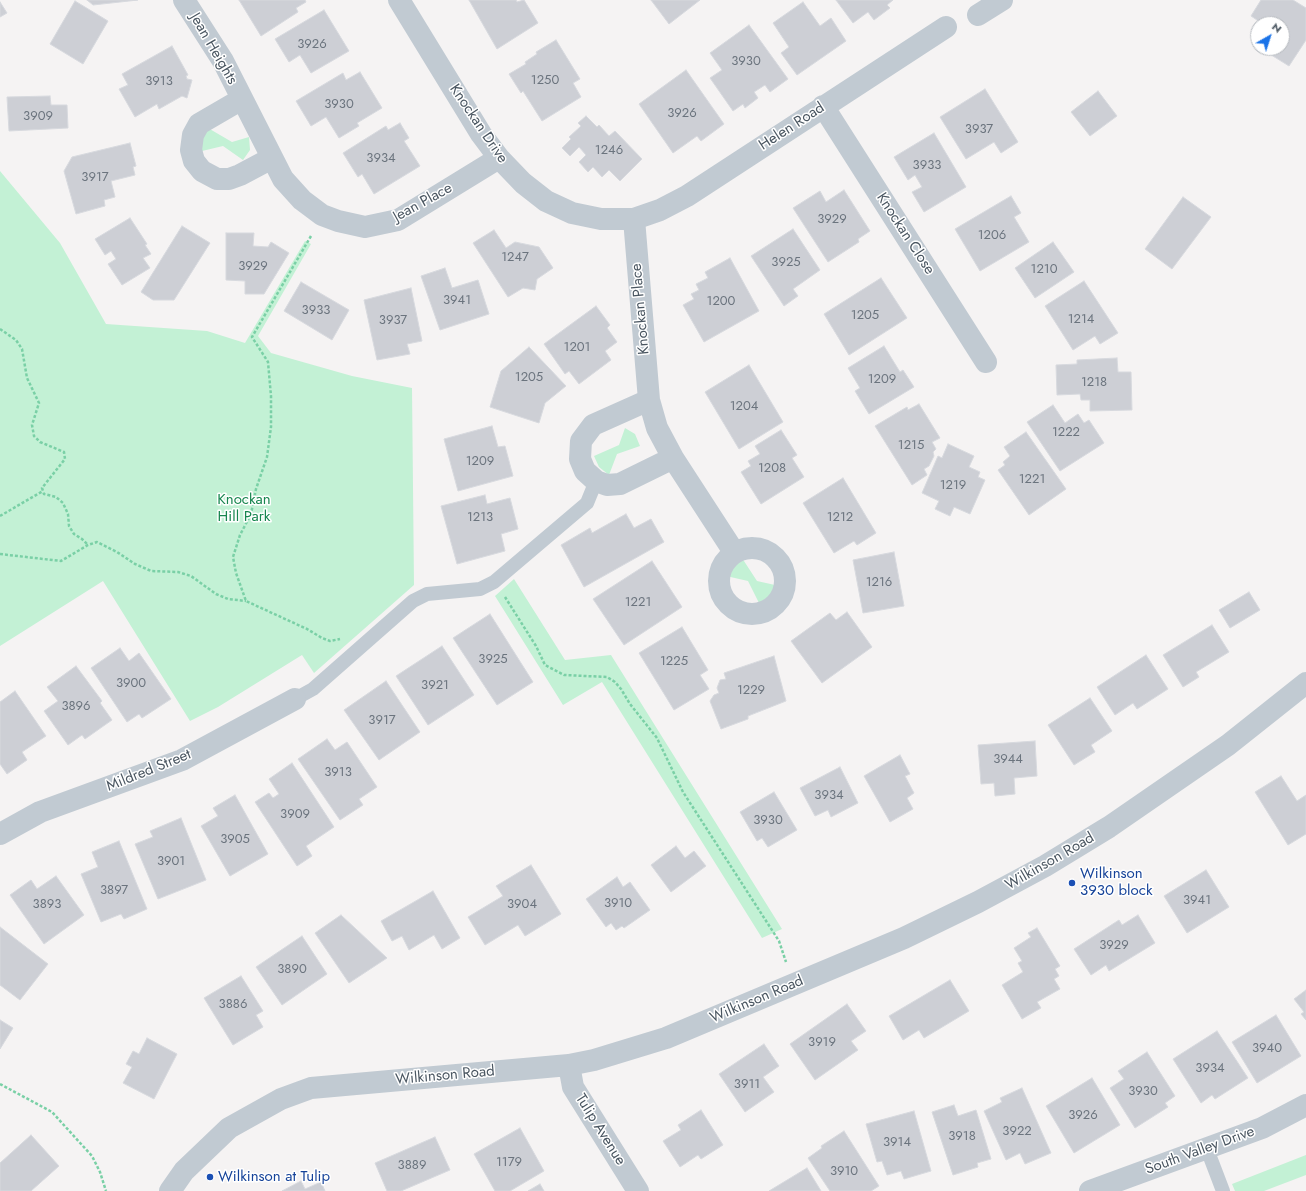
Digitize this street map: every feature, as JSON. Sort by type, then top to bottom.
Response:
[{"type":"street","name":"Jean Heights","points":[[184,0],[223,61],[242,99]]},
{"type":"street","name":"Knockan Drive","points":[[399,0],[481,134],[499,158],[523,183],[546,201],[572,213],[601,219],[634,219]]},
{"type":"street","points":[[978,15],[1002,0]]},
{"type":"street","name":"Helen Road","points":[[634,219],[660,210],[687,196],[946,27]]},
{"type":"street","name":"Jean Place","points":[[242,99],[272,158],[288,184],[302,200],[322,215],[338,221],[365,227],[398,220],[499,158]]},
{"type":"street","points":[[242,99],[199,124],[193,135],[191,150],[194,161],[202,171],[217,178],[229,179],[240,175],[272,158]]},
{"type":"street","name":"Knockan Close","points":[[823,106],[986,362]]},
{"type":"street","name":"Knockan Place","points":[[634,219],[649,400],[657,428],[672,458],[734,552]]},
{"type":"street","points":[[649,400],[593,425],[581,441],[580,459],[585,471],[596,481],[607,485],[620,484],[672,458]]},
{"type":"street","name":"Wilkinson Road","points":[[170,1191],[189,1166],[229,1128],[281,1099],[311,1088],[569,1065],[622,1052],[666,1038],[904,938],[978,902],[1045,866],[1115,823],[1228,745],[1306,683]]},
{"type":"street","name":"Mildred Street","points":[[0,834],[40,812],[182,760],[295,699]]},
{"type":"street","name":"Tulip Avenue","points":[[569,1065],[573,1087],[638,1191]]},
{"type":"street","name":"South Valley Drive","points":[[1090,1191],[1262,1128],[1306,1105]]},
{"type":"lane","points":[[295,699],[314,689],[413,601],[427,594],[480,590],[494,582],[587,503],[596,481]]},
{"type":"lane","points":[[1207,1149],[1223,1191]]},
{"type":"path","points":[[246,601],[236,573],[234,557],[240,535],[251,514],[256,489],[267,457],[271,412],[268,362],[252,337],[322,215]]},
{"type":"path","points":[[0,329],[16,340],[22,349],[27,378],[39,403],[32,426],[34,436],[40,442],[64,452],[65,459],[46,481],[42,488],[44,494],[56,497],[64,503],[68,514],[69,526],[74,534],[88,545]]},
{"type":"path","points":[[0,516],[43,491]]},
{"type":"path","points":[[0,554],[61,561],[88,545],[97,542],[104,544],[135,564],[151,571],[178,572],[191,576],[216,594],[228,599],[246,601],[307,629],[322,638],[330,641],[347,637],[355,637],[363,644]]},
{"type":"path","points":[[512,605],[536,646],[545,665],[564,675],[607,677],[615,682],[621,689],[630,704],[654,733],[683,792],[779,941],[788,966]]},
{"type":"path","points":[[0,1084],[52,1112],[92,1156],[100,1172],[106,1191]]},
{"type":"green space","points":[[208,128],[232,142],[249,137],[250,150],[243,160],[223,146],[202,151],[202,139]]},
{"type":"green space","name":"Knockan Hill Park","points":[[0,171],[60,243],[106,324],[207,331],[245,343],[305,241],[311,244],[258,336],[271,353],[352,376],[412,388],[414,585],[314,673],[302,655],[218,707],[190,721],[103,581],[0,646]]},
{"type":"green space","points":[[625,428],[635,434],[640,446],[617,454],[609,475],[599,467],[594,456],[619,445]]},
{"type":"green space","points":[[742,558],[757,581],[775,585],[770,596],[759,603],[748,581],[726,576],[732,566]]},
{"type":"green space","points":[[514,579],[565,660],[611,655],[782,929],[762,938],[602,682],[563,705],[495,596]]},
{"type":"green space","points":[[1306,1155],[1306,1175],[1264,1191],[1235,1191],[1232,1184]]},
{"type":"building","points":[[87,0],[138,0],[93,5]]},
{"type":"building","points":[[239,0],[305,0],[306,2],[296,8],[298,12],[261,36]]},
{"type":"building","points":[[469,0],[516,0],[517,2],[524,0],[538,23],[497,49]]},
{"type":"building","points":[[651,0],[700,0],[669,24]]},
{"type":"building","points":[[836,0],[893,0],[887,5],[890,8],[874,20],[868,12],[853,23]]},
{"type":"building","points":[[1261,0],[1293,0],[1306,8],[1306,40],[1289,66],[1273,56],[1290,56],[1290,16],[1251,16]]},
{"type":"building","points":[[75,1],[108,21],[83,64],[50,44]]},
{"type":"building","points":[[0,2],[7,13],[0,17]]},
{"type":"building","points":[[803,2],[820,26],[831,18],[846,41],[797,75],[781,53],[789,47],[773,23]]},
{"type":"building","points":[[324,10],[349,51],[311,73],[300,55],[289,62],[275,39]]},
{"type":"building","points":[[749,25],[788,79],[770,92],[765,85],[754,92],[758,98],[745,108],[743,104],[733,111],[710,78],[722,70],[710,53]]},
{"type":"building","points":[[556,40],[580,79],[573,83],[581,97],[542,121],[523,91],[521,93],[509,74],[526,64],[525,62],[537,54],[536,52]]},
{"type":"building","points":[[172,46],[188,75],[186,76],[187,79],[192,80],[187,98],[182,96],[159,109],[157,104],[135,117],[119,89],[128,85],[122,74]]},
{"type":"building","points":[[686,70],[724,124],[701,141],[697,136],[673,153],[639,104]]},
{"type":"building","points":[[360,72],[382,108],[357,123],[359,126],[339,138],[326,117],[311,126],[296,101],[343,73],[346,80]]},
{"type":"building","points":[[985,89],[1018,142],[1001,153],[994,142],[966,159],[940,117]]},
{"type":"building","points":[[1098,91],[1117,116],[1090,136],[1071,112]]},
{"type":"building","points":[[50,96],[51,105],[67,105],[68,128],[9,131],[7,97]]},
{"type":"building","points":[[586,116],[597,127],[599,125],[609,136],[615,131],[642,159],[620,181],[609,170],[602,177],[593,167],[588,172],[579,162],[586,155],[579,147],[570,156],[562,148],[571,139],[569,137],[581,126],[578,123]]},
{"type":"building","points":[[400,123],[409,138],[404,141],[420,166],[374,194],[362,174],[358,177],[343,153],[386,126],[388,130]]},
{"type":"building","points":[[934,133],[966,187],[924,212],[912,192],[922,187],[915,175],[908,180],[894,157]]},
{"type":"building","points":[[130,143],[136,166],[133,167],[135,175],[111,181],[115,197],[104,200],[105,206],[76,214],[64,171],[72,157]]},
{"type":"building","points":[[844,190],[870,231],[858,239],[859,242],[828,262],[793,208],[820,191],[826,202]]},
{"type":"building","points":[[1011,196],[1021,213],[1014,217],[1029,242],[980,271],[955,229]]},
{"type":"building","points":[[1183,197],[1211,217],[1172,269],[1145,249]]},
{"type":"building","points":[[130,218],[147,244],[145,245],[151,254],[143,258],[150,268],[122,285],[108,264],[116,259],[111,251],[105,255],[95,239]]},
{"type":"building","points":[[182,226],[210,243],[174,300],[153,300],[141,292]]},
{"type":"building","points":[[793,229],[820,270],[793,289],[798,296],[784,306],[751,256]]},
{"type":"building","points":[[494,230],[506,248],[515,242],[539,247],[553,268],[537,279],[535,290],[523,288],[508,297],[473,243]]},
{"type":"building","points":[[226,233],[254,233],[253,246],[268,247],[271,242],[289,253],[264,294],[245,294],[245,281],[226,280]]},
{"type":"building","points":[[1053,242],[1074,272],[1035,298],[1015,268]]},
{"type":"building","points":[[730,258],[759,311],[704,342],[683,305],[694,299],[691,294],[699,290],[696,284],[708,278],[705,272]]},
{"type":"building","points":[[445,268],[452,288],[478,280],[489,314],[440,330],[421,276]]},
{"type":"building","points":[[881,278],[907,318],[849,355],[824,314]]},
{"type":"building","points":[[1084,281],[1118,333],[1100,344],[1095,336],[1073,350],[1045,306]]},
{"type":"building","points":[[301,282],[349,310],[332,340],[284,311]]},
{"type":"building","points":[[411,288],[422,341],[407,344],[410,354],[377,360],[364,300]]},
{"type":"building","points":[[596,306],[610,325],[607,328],[617,342],[605,351],[611,360],[579,384],[569,371],[565,374],[544,344]]},
{"type":"building","points":[[884,346],[900,372],[903,370],[914,387],[869,414],[855,391],[860,388],[848,368]]},
{"type":"building","points":[[529,347],[566,386],[545,403],[539,423],[490,407],[501,371]]},
{"type":"building","points":[[1117,358],[1118,372],[1131,372],[1132,410],[1090,411],[1090,400],[1081,400],[1080,394],[1057,395],[1056,365],[1077,364],[1077,360]]},
{"type":"building","points":[[749,365],[783,422],[739,449],[705,392]]},
{"type":"building","points":[[919,404],[940,438],[932,442],[936,449],[933,452],[934,456],[929,466],[924,469],[927,475],[912,485],[875,426],[907,407],[908,410]]},
{"type":"building","points":[[1053,405],[1065,423],[1078,414],[1084,423],[1089,420],[1104,443],[1060,471],[1027,422]]},
{"type":"building","points":[[492,426],[498,447],[505,446],[513,476],[458,491],[444,439]]},
{"type":"building","points":[[781,430],[797,455],[792,458],[804,477],[761,504],[741,472],[751,466],[748,461],[760,454],[755,446]]},
{"type":"building","points":[[1026,432],[1066,489],[1029,515],[998,470],[1005,465],[1003,462],[1010,456],[1004,447]]},
{"type":"building","points":[[948,444],[974,456],[969,467],[980,472],[978,477],[985,480],[970,514],[954,507],[950,516],[935,509],[939,501],[922,493],[938,456],[942,458]]},
{"type":"building","points":[[843,478],[876,533],[857,545],[854,541],[834,553],[803,503]]},
{"type":"building","points":[[485,495],[487,504],[510,498],[518,529],[501,534],[505,551],[457,564],[441,506]]},
{"type":"building","points":[[626,514],[634,528],[651,519],[664,542],[584,587],[561,545],[590,528],[592,533]]},
{"type":"building","points":[[894,552],[904,606],[863,613],[853,560]]},
{"type":"building","points":[[652,561],[682,607],[624,645],[593,599]]},
{"type":"building","points":[[1249,592],[1260,610],[1230,628],[1219,610]]},
{"type":"building","points":[[847,612],[872,647],[822,683],[791,641],[830,613],[836,620]]},
{"type":"building","points":[[490,614],[533,682],[497,705],[453,638]]},
{"type":"building","points":[[1212,625],[1229,652],[1196,672],[1199,677],[1183,687],[1163,655]]},
{"type":"building","points":[[682,627],[708,670],[700,675],[709,689],[674,710],[639,653]]},
{"type":"building","points":[[442,646],[474,695],[428,725],[396,676]]},
{"type":"building","points":[[120,648],[129,661],[139,653],[171,699],[142,718],[139,714],[127,722],[91,668]]},
{"type":"building","points":[[1146,655],[1168,689],[1137,709],[1133,703],[1115,715],[1097,687]]},
{"type":"building","points":[[774,656],[786,701],[748,716],[748,719],[721,729],[710,701],[714,695],[719,693],[717,688],[720,680],[726,679],[724,673]]},
{"type":"building","points":[[76,666],[102,701],[100,703],[112,720],[85,739],[82,735],[68,745],[44,711],[58,701],[47,687]]},
{"type":"building","points":[[386,681],[420,732],[379,760],[344,710]]},
{"type":"building","points":[[15,691],[46,736],[22,752],[27,760],[7,774],[0,764],[0,702]]},
{"type":"building","points":[[1090,698],[1112,731],[1091,745],[1095,752],[1074,765],[1048,725]]},
{"type":"building","points":[[327,739],[335,750],[347,742],[377,787],[359,799],[363,805],[340,820],[298,759]]},
{"type":"building","points":[[1035,741],[1037,776],[1014,778],[1015,794],[995,796],[994,783],[981,784],[978,745]]},
{"type":"building","points":[[900,755],[910,774],[905,776],[914,793],[907,798],[913,809],[890,822],[864,776]]},
{"type":"building","points":[[292,763],[334,827],[306,846],[312,856],[297,866],[255,802],[269,793],[273,798],[279,794],[269,779]]},
{"type":"building","points":[[840,767],[858,803],[831,817],[828,810],[815,816],[800,788]]},
{"type":"building","points":[[1281,776],[1297,801],[1306,795],[1306,834],[1288,845],[1255,792]]},
{"type":"building","points":[[774,792],[797,830],[768,847],[762,838],[757,841],[740,812]]},
{"type":"building","points":[[235,795],[268,854],[230,876],[201,826],[218,816],[213,808]]},
{"type":"building","points":[[181,818],[206,880],[158,899],[135,844],[153,837],[150,831]]},
{"type":"building","points":[[119,841],[147,909],[124,919],[121,914],[101,922],[81,874],[98,867],[92,852]]},
{"type":"building","points":[[676,846],[685,858],[694,851],[706,866],[671,892],[651,865]]},
{"type":"building","points":[[531,865],[561,914],[525,936],[518,925],[485,945],[468,917],[503,896],[496,886]]},
{"type":"building","points":[[1206,870],[1229,907],[1187,933],[1164,896]]},
{"type":"building","points":[[56,876],[84,915],[44,944],[10,895],[31,880],[37,889]]},
{"type":"building","points":[[617,877],[623,887],[630,882],[650,910],[624,928],[622,926],[616,930],[611,923],[606,927],[586,899]]},
{"type":"building","points":[[433,891],[460,938],[442,949],[434,935],[409,950],[402,936],[392,941],[381,921]]},
{"type":"building","points":[[341,915],[387,958],[349,983],[315,933]]},
{"type":"building","points":[[1138,915],[1155,943],[1109,971],[1106,965],[1091,975],[1074,949],[1119,920],[1122,925]]},
{"type":"building","points":[[0,927],[48,964],[20,1000],[0,985]]},
{"type":"building","points":[[1037,928],[1060,966],[1055,969],[1059,976],[1054,979],[1060,989],[1037,1002],[1041,1008],[1022,1019],[1002,985],[1023,972],[1018,963],[1022,961],[1014,948],[1031,937],[1028,933]]},
{"type":"building","points":[[302,936],[327,974],[282,1005],[256,967]]},
{"type":"building","points":[[241,976],[263,1011],[256,1015],[263,1027],[233,1045],[204,998]]},
{"type":"building","points":[[950,980],[969,1011],[924,1038],[919,1030],[903,1040],[889,1016]]},
{"type":"building","points":[[1306,990],[1306,1020],[1301,1014],[1304,1012],[1294,999]]},
{"type":"building","points":[[847,1004],[866,1031],[851,1041],[858,1050],[815,1080],[790,1044]]},
{"type":"building","points":[[1276,1015],[1301,1056],[1257,1083],[1232,1042]]},
{"type":"building","points":[[0,1020],[13,1028],[0,1049]]},
{"type":"building","points":[[1217,1031],[1248,1078],[1215,1099],[1212,1095],[1201,1103],[1173,1059]]},
{"type":"building","points":[[147,1038],[177,1054],[154,1099],[123,1083],[132,1067],[126,1064],[133,1051],[139,1054]]},
{"type":"building","points":[[764,1044],[779,1066],[763,1077],[774,1092],[745,1112],[719,1074]]},
{"type":"building","points":[[1147,1052],[1175,1096],[1165,1103],[1168,1107],[1135,1128],[1110,1088],[1124,1079],[1118,1071]]},
{"type":"building","points":[[1092,1078],[1120,1125],[1074,1153],[1046,1106]]},
{"type":"building","points":[[1022,1088],[1051,1153],[1025,1164],[1020,1153],[1006,1160],[984,1111],[1002,1102],[1000,1098]]},
{"type":"building","points":[[954,1105],[958,1116],[976,1110],[991,1159],[977,1163],[978,1167],[953,1175],[932,1112]]},
{"type":"building","points":[[701,1110],[723,1145],[701,1159],[698,1155],[680,1167],[663,1141],[681,1130],[678,1125]]},
{"type":"building","points":[[914,1111],[931,1171],[904,1179],[901,1171],[887,1175],[882,1161],[877,1162],[866,1124]]},
{"type":"building","points":[[520,1128],[544,1171],[510,1191],[495,1191],[474,1154]]},
{"type":"building","points":[[844,1131],[879,1186],[871,1191],[830,1191],[808,1158],[822,1148],[821,1146]]},
{"type":"building","points":[[31,1135],[59,1166],[31,1191],[0,1191],[0,1163]]},
{"type":"building","points":[[435,1137],[450,1170],[401,1191],[387,1191],[375,1163]]},
{"type":"building","points":[[807,1168],[821,1191],[769,1191]]},
{"type":"building","points":[[301,1181],[305,1189],[321,1182],[325,1191],[282,1191]]},
{"type":"building","points":[[540,1184],[544,1191],[528,1191]]},
{"type":"place","name":"Wilkinson 3930 block","points":[[1072,883]]},
{"type":"place","name":"Wilkinson at Tulip","points":[[210,1177]]}]
